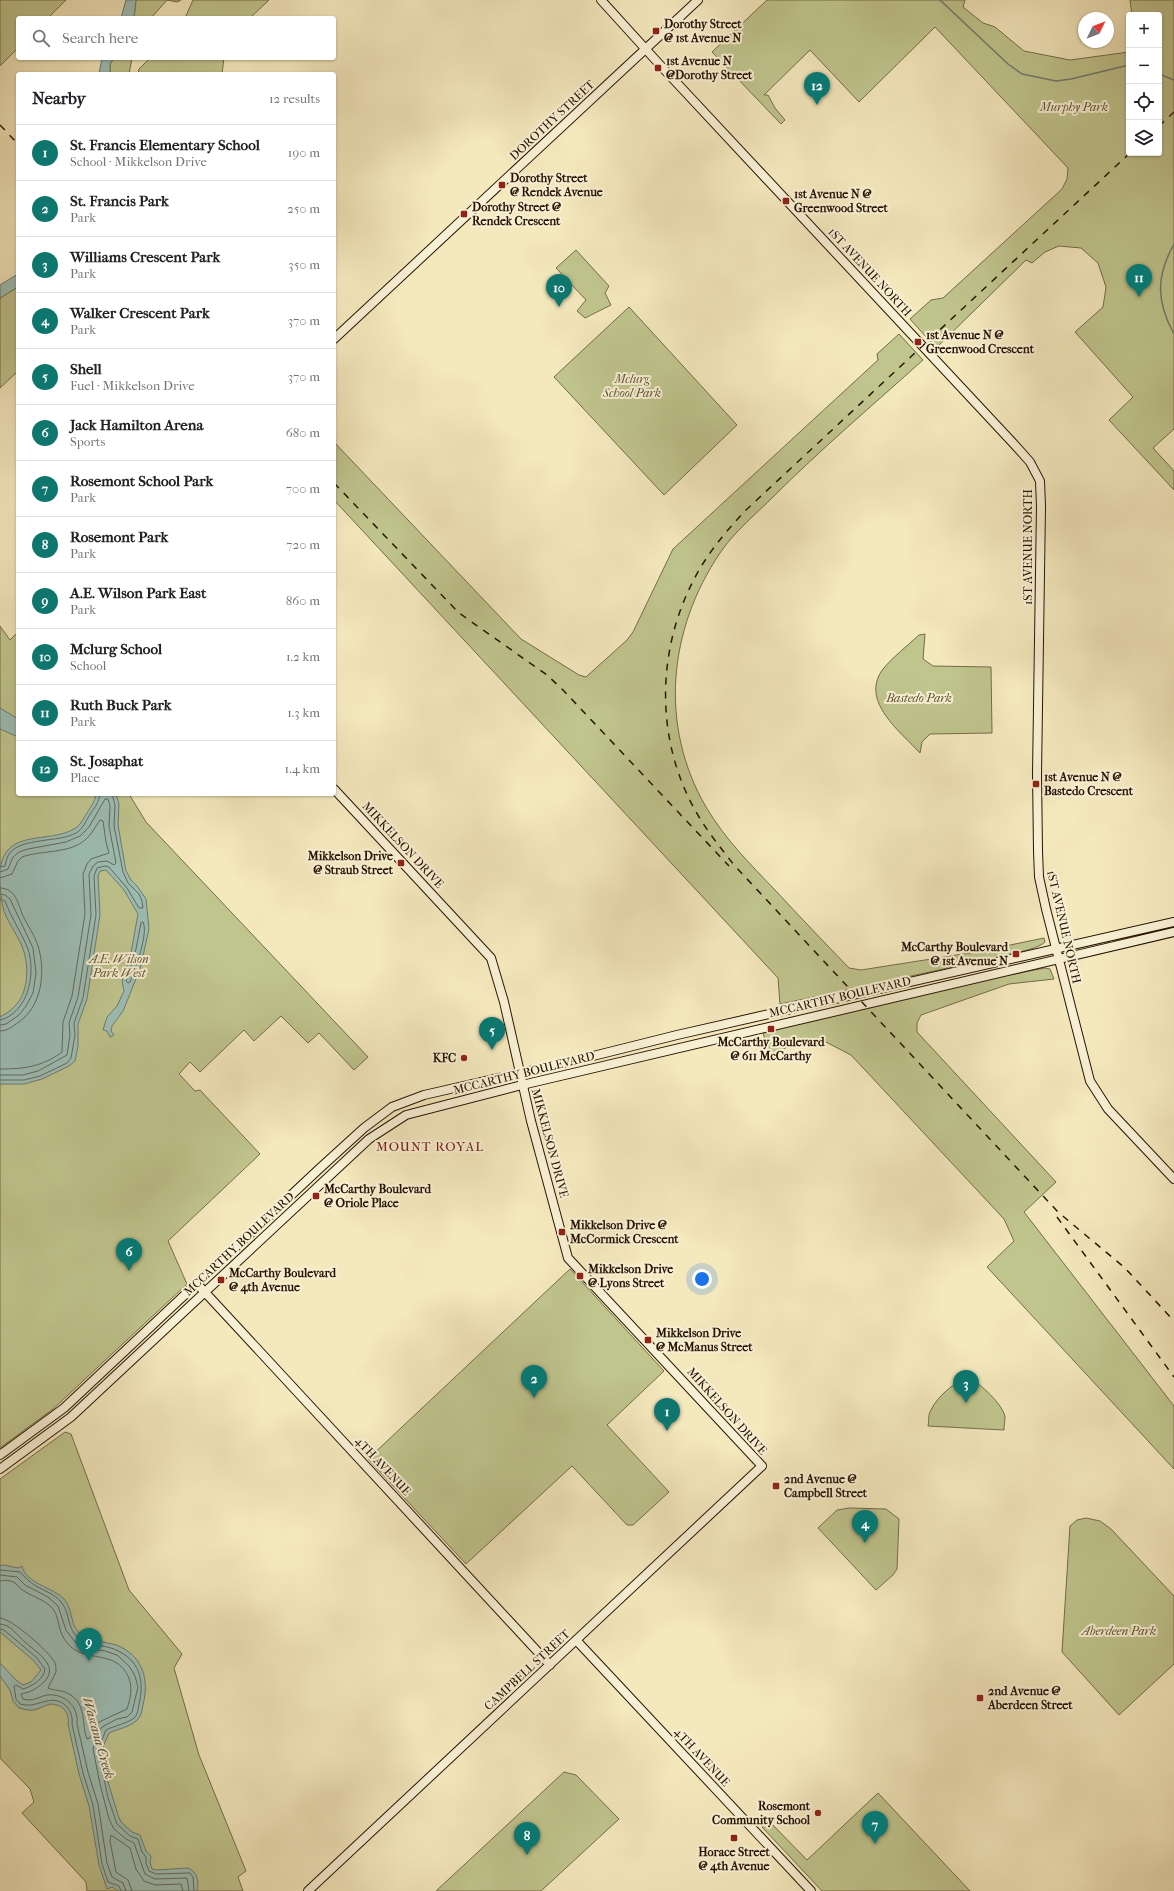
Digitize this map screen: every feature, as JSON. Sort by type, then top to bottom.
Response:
[{"type":"street","name":"1ST AVENUE NORTH","points":[[601,0],[1013,443],[1030,462],[1040,481],[1041,506],[1038,729],[1039,877],[1055,949],[1090,1081],[1108,1109],[1174,1179]]},
{"type":"street","name":"DOROTHY STREET","points":[[336,337],[698,0]]},
{"type":"street","name":"MIKKELSON DRIVE","points":[[336,791],[491,958],[504,1000],[522,1085],[540,1158],[568,1258],[762,1466]]},
{"type":"street","name":"MCCARTHY BOULEVARD","points":[[0,1455],[64,1408],[364,1128],[392,1107],[424,1095],[734,1022],[1174,922]]},
{"type":"street","name":"MCCARTHY BOULEVARD","points":[[0,1469],[71,1418],[369,1139],[406,1115],[522,1085],[1174,932]]},
{"type":"street","name":"4TH AVENUE","points":[[197,1284],[550,1665]]},
{"type":"street","name":"CAMPBELL STREET","points":[[308,1891],[762,1466]]},
{"type":"street","name":"4TH AVENUE","points":[[576,1640],[811,1891]]},
{"type":"green space","points":[[0,0],[66,0],[50,16],[16,16],[16,50],[0,66]]},
{"type":"green space","points":[[136,0],[167,0],[153,16],[134,16]]},
{"type":"green space","points":[[167,0],[181,0],[177,2]]},
{"type":"green space","points":[[193,0],[269,0],[252,16],[186,16]]},
{"type":"green space","name":"Murphy Park","points":[[767,0],[965,0],[963,7],[983,23],[995,27],[1024,51],[1070,60],[1126,52],[1126,156],[1162,156],[1162,12],[1132,12],[1130,0],[1174,0],[1174,429],[1153,448],[1174,471],[1174,490],[1109,420],[1133,397],[1075,332],[1103,307],[1106,287],[1098,263],[1081,248],[1059,246],[1045,252],[1032,263],[1026,260],[936,348],[910,319],[931,300],[943,298],[1062,189],[1067,179],[1068,168],[935,27],[859,102],[810,50],[764,95],[768,95],[775,108],[785,120],[781,124],[712,52]]},
{"type":"green space","points":[[113,60],[132,60],[129,72],[110,72],[110,64]]},
{"type":"green space","points":[[148,60],[224,60],[222,72],[138,72],[139,69]]},
{"type":"green space","points":[[576,250],[609,286],[605,293],[611,305],[585,318],[577,311],[586,300],[556,268]]},
{"type":"green space","points":[[16,288],[16,373],[0,388],[0,298]]},
{"type":"green space","name":"Mclurg School Park","points":[[629,307],[737,425],[664,495],[554,377]]},
{"type":"green space","points":[[899,334],[923,360],[828,444],[745,524],[720,553],[703,583],[689,614],[680,646],[676,678],[676,711],[681,744],[691,776],[706,807],[721,830],[747,861],[849,968],[861,970],[976,952],[1044,938],[1045,942],[1034,948],[1017,953],[780,1004],[778,978],[336,502],[336,444],[521,639],[579,675],[586,677],[627,640],[633,632],[673,549],[878,360],[877,354]]},
{"type":"green space","name":"A.E. Wilson Park West","points":[[0,626],[10,640],[16,634],[16,796],[130,796],[146,822],[368,1057],[354,1070],[319,1033],[308,1043],[281,1016],[254,1041],[244,1030],[200,1072],[190,1062],[179,1074],[195,1091],[200,1090],[260,1154],[168,1241],[187,1284],[53,1409],[0,1448]]},
{"type":"green space","name":"Bastedo Park","points":[[925,634],[923,659],[933,666],[991,667],[992,733],[930,734],[922,742],[920,753],[885,715],[879,704],[876,693],[877,681],[883,669],[891,660],[919,635]]},
{"type":"green space","points":[[1045,968],[1050,969],[1054,979],[1009,984],[921,1015],[917,1023],[917,1032],[1056,1182],[1024,1212],[1174,1406],[1174,1469],[987,1267],[1014,1241],[1004,1219],[851,1055],[820,1039],[796,1042],[768,1058],[763,1031],[943,988]]},
{"type":"green space","points":[[570,1269],[664,1371],[607,1425],[669,1492],[633,1525],[627,1525],[572,1466],[466,1564],[368,1459]]},
{"type":"green space","points":[[969,1377],[985,1389],[1000,1406],[1005,1417],[1004,1430],[928,1426],[930,1412],[942,1395],[958,1382]]},
{"type":"green space","points":[[65,1432],[71,1434],[129,1590],[182,1654],[174,1668],[199,1755],[246,1871],[238,1877],[243,1891],[87,1891],[86,1882],[22,1813],[34,1802],[30,1789],[0,1758],[0,1479]]},
{"type":"green space","points":[[849,1508],[886,1509],[899,1519],[897,1569],[893,1575],[876,1590],[818,1528],[837,1510]]},
{"type":"green space","name":"Aberdeen Park","points":[[1086,1518],[1100,1521],[1111,1529],[1174,1596],[1174,1664],[1119,1715],[1062,1652],[1070,1526],[1077,1520]]},
{"type":"green space","points":[[564,1772],[576,1775],[619,1819],[541,1891],[436,1891]]},
{"type":"green space","points":[[878,1793],[970,1891],[822,1891],[762,1827],[769,1821],[807,1860]]},
{"type":"water","points":[[126,0],[136,0],[134,16],[122,16]]},
{"type":"water","points":[[102,60],[113,60],[110,64],[110,72],[99,72]]},
{"type":"water","points":[[16,275],[16,288],[0,298],[0,285]]},
{"type":"water","points":[[0,708],[16,718],[16,736],[0,729]]},
{"type":"water","points":[[96,796],[117,796],[119,804],[118,825],[126,871],[146,899],[149,929],[140,969],[123,1011],[112,1026],[111,1031],[114,1035],[110,1037],[107,1031],[103,1030],[107,1017],[117,1006],[124,991],[122,981],[131,953],[138,914],[124,890],[106,870],[100,871],[98,876],[100,915],[87,999],[78,1024],[78,1046],[75,1061],[69,1066],[42,1079],[24,1084],[0,1084],[0,1017],[12,1009],[19,1001],[25,988],[27,973],[24,952],[6,916],[3,906],[0,890],[0,869],[4,856],[10,848],[19,842],[52,836],[76,828]]},
{"type":"water","name":"Wascana Creek","points":[[4,1565],[18,1568],[22,1566],[29,1577],[34,1581],[53,1591],[64,1599],[69,1608],[73,1624],[83,1636],[92,1640],[121,1647],[129,1652],[140,1664],[145,1679],[145,1696],[140,1716],[130,1725],[109,1733],[102,1749],[108,1782],[121,1822],[132,1832],[140,1835],[146,1851],[151,1856],[150,1862],[152,1869],[188,1868],[196,1875],[198,1884],[197,1891],[118,1891],[112,1887],[107,1889],[99,1865],[89,1806],[79,1774],[66,1712],[58,1705],[54,1704],[32,1710],[19,1708],[13,1701],[10,1690],[0,1676],[0,1663],[17,1681],[23,1685],[31,1682],[41,1670],[33,1660],[0,1632],[0,1566]]},
{"type":"waterway","points":[[940,0],[1008,64],[1022,74],[1056,81],[1071,79],[1126,66]]},
{"type":"waterway","points":[[1162,75],[1174,80]]},
{"type":"waterway","points":[[1174,244],[1164,267],[1160,289],[1164,311],[1174,334]]},
{"type":"railway","points":[[1162,123],[1174,112]]},
{"type":"railway","points":[[0,125],[16,142]]},
{"type":"railway","points":[[1127,156],[746,510],[724,535],[704,562],[688,591],[677,621],[669,653],[666,685],[667,717],[672,749],[681,780],[699,817],[734,865],[1058,1212],[1125,1268],[1174,1321]]},
{"type":"railway","points":[[336,485],[459,613],[547,675],[563,690],[729,866]]},
{"type":"railway","points":[[1057,1217],[1174,1377]]},
{"type":"place","name":"Dorothy Street @ 1st Avenue N","points":[[656,31]]},
{"type":"place","name":"1st Avenue N @Dorothy Street","points":[[658,68]]},
{"type":"place","name":"St. Josaphat","points":[[817,105]]},
{"type":"place","name":"Dorothy Street @ Rendek Avenue","points":[[502,185]]},
{"type":"place","name":"1st Avenue N @ Greenwood Street","points":[[786,201]]},
{"type":"place","name":"Dorothy Street @ Rendek Crescent","points":[[464,214]]},
{"type":"place","name":"Ruth Buck Park","points":[[1139,297]]},
{"type":"place","name":"Mclurg School","points":[[559,307]]},
{"type":"place","name":"1st Avenue N @ Greenwood Crescent","points":[[918,342]]},
{"type":"place","name":"1st Avenue N @ Bastedo Crescent","points":[[1036,784]]},
{"type":"place","name":"Mikkelson Drive @ Straub Street","points":[[401,863]]},
{"type":"place","name":"McCarthy Boulevard @ 1st Avenue N","points":[[1016,954]]},
{"type":"place","name":"McCarthy Boulevard @ 611 McCarthy","points":[[771,1029]]},
{"type":"place","name":"Shell","points":[[492,1050]]},
{"type":"place","name":"KFC","points":[[464,1058]]},
{"type":"place","name":"McCarthy Boulevard @ Oriole Place","points":[[316,1196]]},
{"type":"place","name":"Mikkelson Drive @ McCormick Crescent","points":[[562,1232]]},
{"type":"place","name":"Jack Hamilton Arena","points":[[129,1271]]},
{"type":"place","name":"Mikkelson Drive @ Lyons Street","points":[[580,1276]]},
{"type":"place","name":"McCarthy Boulevard @ 4th Avenue","points":[[221,1280]]},
{"type":"place","name":"Mikkelson Drive @ McManus Street","points":[[648,1340]]},
{"type":"place","name":"St. Francis Park","points":[[534,1398]]},
{"type":"place","name":"Williams Crescent Park","points":[[966,1403]]},
{"type":"place","name":"St. Francis Elementary School","points":[[667,1431]]},
{"type":"place","name":"2nd Avenue @ Campbell Street","points":[[776,1486]]},
{"type":"place","name":"Walker Crescent Park","points":[[865,1543]]},
{"type":"place","name":"A.E. Wilson Park East","points":[[89,1661]]},
{"type":"place","name":"2nd Avenue @ Aberdeen Street","points":[[980,1698]]},
{"type":"place","name":"Rosemont Community School","points":[[818,1813]]},
{"type":"place","name":"Horace Street @ 4th Avenue","points":[[734,1838]]},
{"type":"place","name":"Rosemont School Park","points":[[875,1844]]},
{"type":"place","name":"Rosemont Park","points":[[527,1855]]},
{"type":"district","name":"MOUNT ROYAL","points":[[430,1146]]}]
